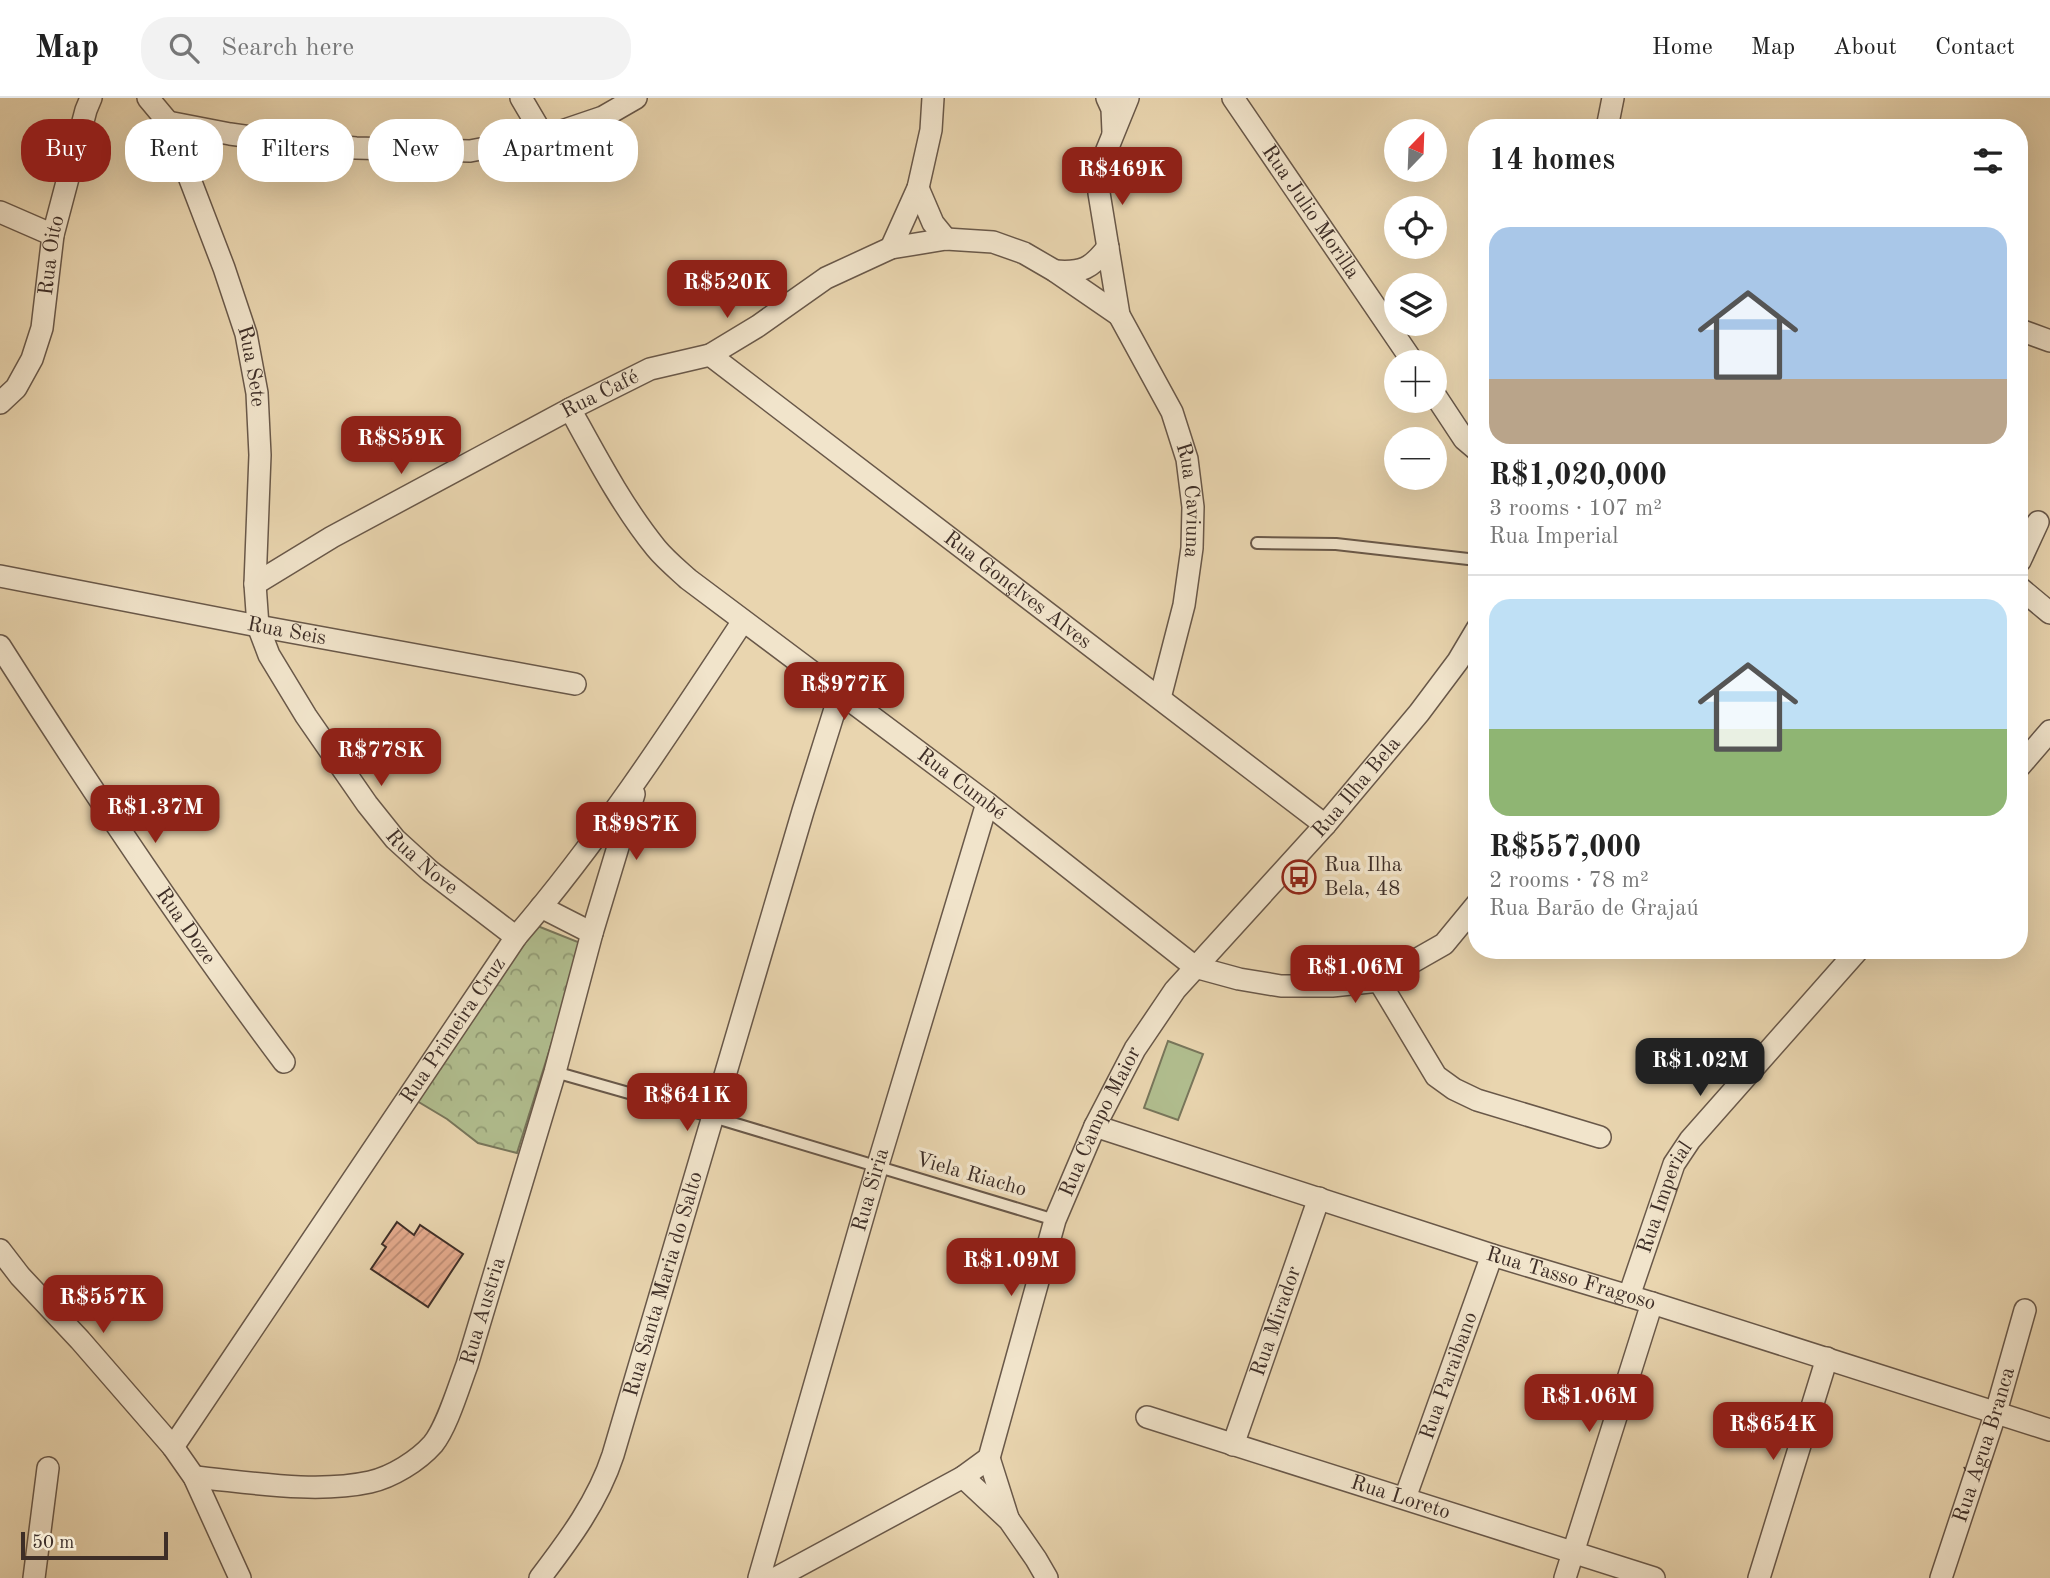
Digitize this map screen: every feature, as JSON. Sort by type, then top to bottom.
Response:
[{"type":"street","name":"Rua Oito","points":[[0,402],[16,388],[32,359],[42,328],[53,235],[91,98]]},
{"type":"street","name":"Rua Sete","points":[[148,98],[166,119]]},
{"type":"street","points":[[521,98],[533,119]]},
{"type":"street","points":[[597,119],[636,98]]},
{"type":"street","points":[[891,247],[918,188],[931,130],[933,98]]},
{"type":"street","name":"Rua Caviuna","points":[[1107,98],[1112,109],[1114,134]]},
{"type":"street","name":"Rua Caviuna","points":[[1128,98],[1104,157],[1099,193],[1119,315],[1172,412],[1187,459],[1193,507],[1192,548],[1184,605],[1160,698]]},
{"type":"street","name":"Rua Julio Morilla","points":[[1233,98],[1405,350]]},
{"type":"street","points":[[1609,119],[1614,98]]},
{"type":"street","points":[[223,133],[356,148],[478,149]]},
{"type":"street","name":"Rua Sete","points":[[191,182],[246,334],[257,393],[260,455],[255,584],[258,626]]},
{"type":"street","points":[[918,188],[933,223],[946,239]]},
{"type":"street","points":[[0,212],[53,235]]},
{"type":"street","name":"Rua Caviuna","points":[[891,247],[946,239],[993,242],[1024,253],[1119,315]]},
{"type":"street","name":"Rua Café","points":[[255,584],[332,537],[570,409],[650,369],[710,355],[758,326],[826,278],[891,247]]},
{"type":"street","points":[[1055,271],[1074,272],[1084,269],[1097,261],[1108,247]]},
{"type":"street","points":[[2028,333],[2050,341]]},
{"type":"street","name":"Rua Gonçlves Alves","points":[[710,355],[1325,825]]},
{"type":"street","name":"Rua Cumbé","points":[[570,409],[607,475],[657,550],[688,579],[987,803],[1195,967]]},
{"type":"street","points":[[1447,412],[1468,441]]},
{"type":"street","points":[[2028,542],[2036,522]]},
{"type":"street","name":"Rua Seis","points":[[0,576],[575,684]]},
{"type":"street","points":[[2028,595],[2050,613]]},
{"type":"street","name":"Rua Primeira Cruz","points":[[173,1447],[516,937],[639,779],[743,621]]},
{"type":"street","name":"Rua Nove","points":[[258,626],[269,655],[306,716],[367,804],[395,839],[430,871],[516,937]]},
{"type":"street","name":"Rua Ilha Bela","points":[[1195,967],[1325,825],[1419,713],[1468,644]]},
{"type":"street","name":"Rua Doze","points":[[0,646],[167,902],[284,1062]]},
{"type":"street","name":"Rua Santa Maria do Salto","points":[[540,1578],[577,1530],[608,1471],[839,693]]},
{"type":"street","points":[[2028,757],[2050,731]]},
{"type":"street","name":"Rua Austria","points":[[194,1477],[342,1487],[372,1482],[392,1474],[434,1443],[450,1411],[467,1366],[639,779]]},
{"type":"street","name":"Rua Siria","points":[[759,1578],[877,1168],[987,803]]},
{"type":"street","points":[[541,907],[592,933]]},
{"type":"street","points":[[1195,967],[1239,979],[1281,986],[1332,986],[1379,981],[1444,944],[1468,915]]},
{"type":"street","name":"Rua Imperial","points":[[1629,1296],[1674,1164],[1690,1140],[1849,959]]},
{"type":"street","name":"Rua Campo Maior","points":[[989,1458],[1055,1220],[1095,1126],[1135,1049],[1175,990],[1195,967]]},
{"type":"street","points":[[1379,981],[1436,1076],[1454,1089],[1477,1100],[1600,1137]]},
{"type":"street","name":"Rua Tasso Fragoso","points":[[1095,1126],[1492,1255],[1653,1303],[2050,1430]]},
{"type":"street","name":"Rua Mirador","points":[[1233,1445],[1319,1199]]},
{"type":"street","points":[[0,1250],[20,1276],[173,1447],[194,1477],[240,1578]]},
{"type":"street","name":"Rua Paraibano","points":[[1405,1498],[1492,1255]]},
{"type":"street","points":[[1565,1578],[1653,1303]]},
{"type":"street","name":"Rua Água Branca","points":[[1941,1578],[1996,1412],[2025,1311]]},
{"type":"street","points":[[1759,1578],[1827,1359]]},
{"type":"street","name":"Rua Loreto","points":[[1147,1417],[1654,1578]]},
{"type":"street","points":[[776,1578],[963,1477],[989,1458],[1009,1520]]},
{"type":"street","points":[[34,1578],[48,1468]]},
{"type":"street","points":[[963,1477],[1009,1520],[1047,1578]]},
{"type":"lane","points":[[1256,543],[1336,544],[1468,559]]},
{"type":"lane","name":"Viela Riacho","points":[[555,1072],[1055,1220]]},
{"type":"green space","points":[[535,925],[583,944],[517,1153],[478,1143],[447,1119],[417,1101]]},
{"type":"green space","points":[[1168,1041],[1203,1054],[1178,1120],[1144,1108]]},
{"type":"building","points":[[397,1222],[414,1235],[420,1225],[463,1254],[428,1307],[371,1269],[386,1247],[382,1244]]},
{"type":"place","name":"Rua Ilha Bela, 48","points":[[1299,877]]}]
